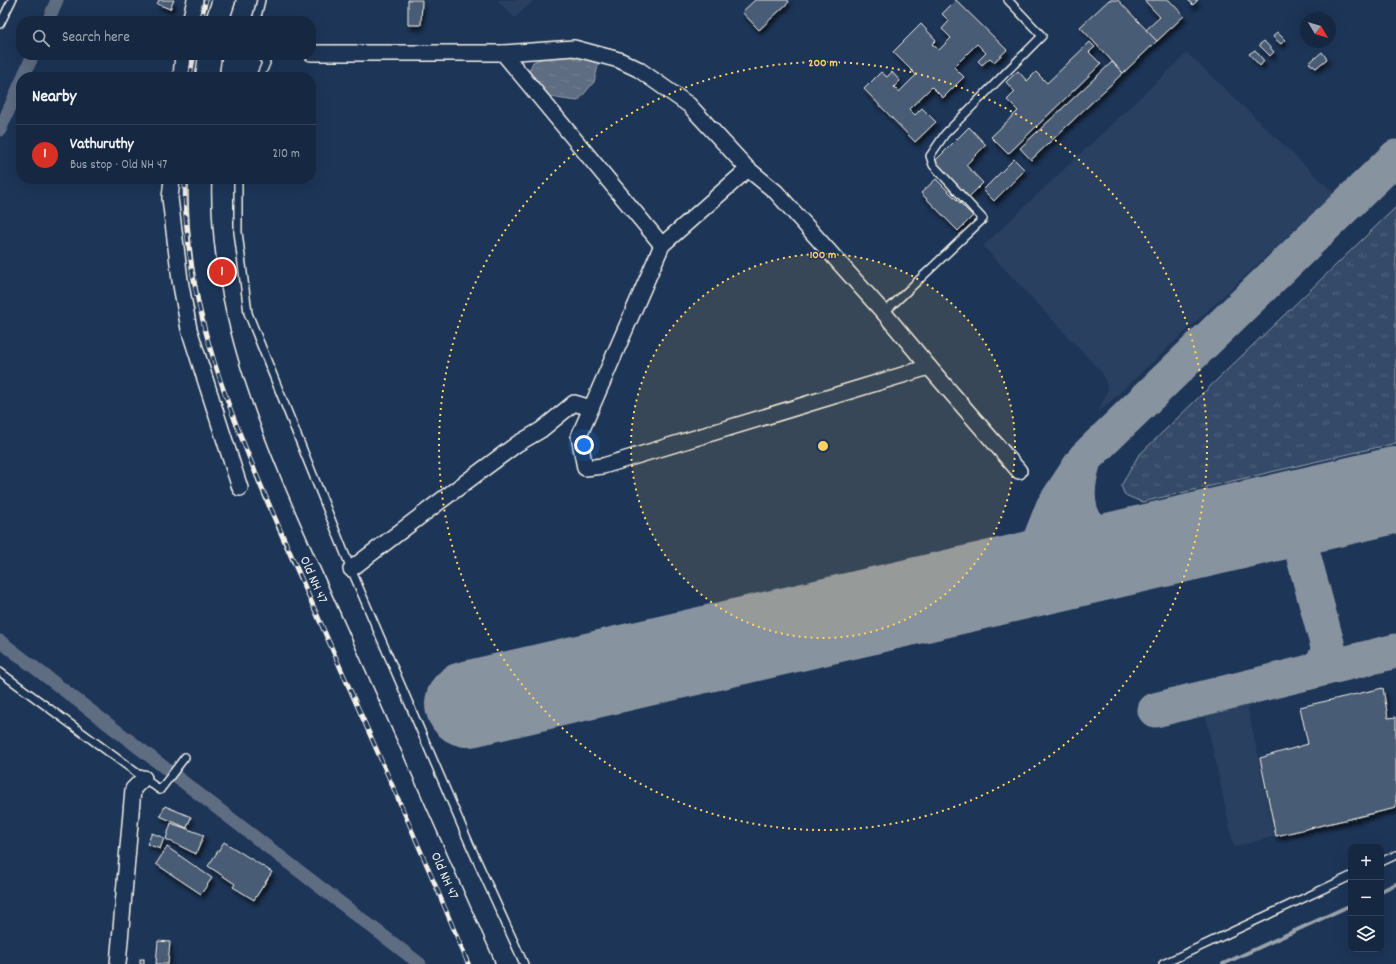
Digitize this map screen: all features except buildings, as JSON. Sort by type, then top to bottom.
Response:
[{"type":"main road","points":[[219,16],[224,0]]},
{"type":"main road","points":[[208,72],[209,60]]},
{"type":"main road","name":"Old NH 47","points":[[200,184],[199,208],[210,297],[233,384],[273,490],[483,964]]},
{"type":"street","points":[[191,16],[195,0]]},
{"type":"street","points":[[316,53],[503,53],[574,48],[619,60],[638,69],[689,105],[748,170],[776,192],[884,313],[929,368],[1019,471]]},
{"type":"street","points":[[503,53],[662,245]]},
{"type":"street","points":[[181,72],[183,60]]},
{"type":"street","points":[[748,170],[662,245],[579,436],[585,468],[603,466],[929,368]]},
{"type":"street","points":[[171,184],[170,198],[180,280],[189,329],[219,428],[240,488]]},
{"type":"street","points":[[352,569],[435,505],[517,444],[540,430],[574,403],[591,408]]},
{"type":"street","points":[[118,964],[133,789],[144,778]]},
{"type":"lane","points":[[0,24],[12,0]]},
{"type":"lane","points":[[257,16],[261,0]]},
{"type":"lane","points":[[884,313],[983,219],[933,165],[930,156],[946,134],[1042,36],[1008,0]]},
{"type":"lane","points":[[262,72],[266,63],[264,60]]},
{"type":"lane","points":[[238,184],[238,232],[248,313],[352,569],[469,843],[524,964]]},
{"type":"lane","points":[[0,672],[160,790],[185,757]]},
{"type":"lane","points":[[1384,861],[1396,855]]},
{"type":"lane","points":[[1163,964],[1348,877]]},
{"type":"shaded area","points":[[497,0],[534,0],[515,18]]},
{"type":"shaded area","points":[[1187,53],[1334,193],[1098,413],[1108,389],[1103,374],[983,246]]},
{"type":"shaded area","points":[[1247,705],[1276,836],[1234,847],[1205,713]]},
{"type":"green space","points":[[1396,207],[1396,443],[1142,502],[1125,495],[1121,486],[1138,456]]},
{"type":"water","points":[[576,54],[599,62],[594,82],[578,101],[549,96],[538,90],[526,78],[533,62],[551,55]]},
{"type":"waterway","points":[[50,16],[57,0]]},
{"type":"waterway","points":[[25,72],[31,60]]},
{"type":"waterway","points":[[0,130],[16,93]]},
{"type":"waterway","points":[[0,641],[420,964]]},
{"type":"waterway","points":[[1384,890],[1396,884]]},
{"type":"waterway","points":[[1223,964],[1348,906]]},
{"type":"taxiway","points":[[969,589],[1009,573],[1027,562],[1036,550],[1053,507],[1085,458],[1396,157]]},
{"type":"taxiway","points":[[1083,464],[1080,475],[1078,496],[1079,507],[1087,525],[1095,533],[1105,539],[1118,543],[1159,545]]},
{"type":"taxiway","points":[[1274,518],[1291,528],[1300,543],[1328,647],[1323,662],[1310,672]]},
{"type":"taxiway","points":[[1155,710],[1396,651]]},
{"type":"runway","points":[[468,704],[1396,490]]},
{"type":"railway","points":[[202,16],[206,0]]},
{"type":"railway","points":[[191,72],[193,60]]},
{"type":"railway","points":[[185,184],[187,231],[194,282],[206,332],[238,430],[320,622],[406,817],[468,964]]},
{"type":"place","name":"Vathuruthy","points":[[222,272]]}]
